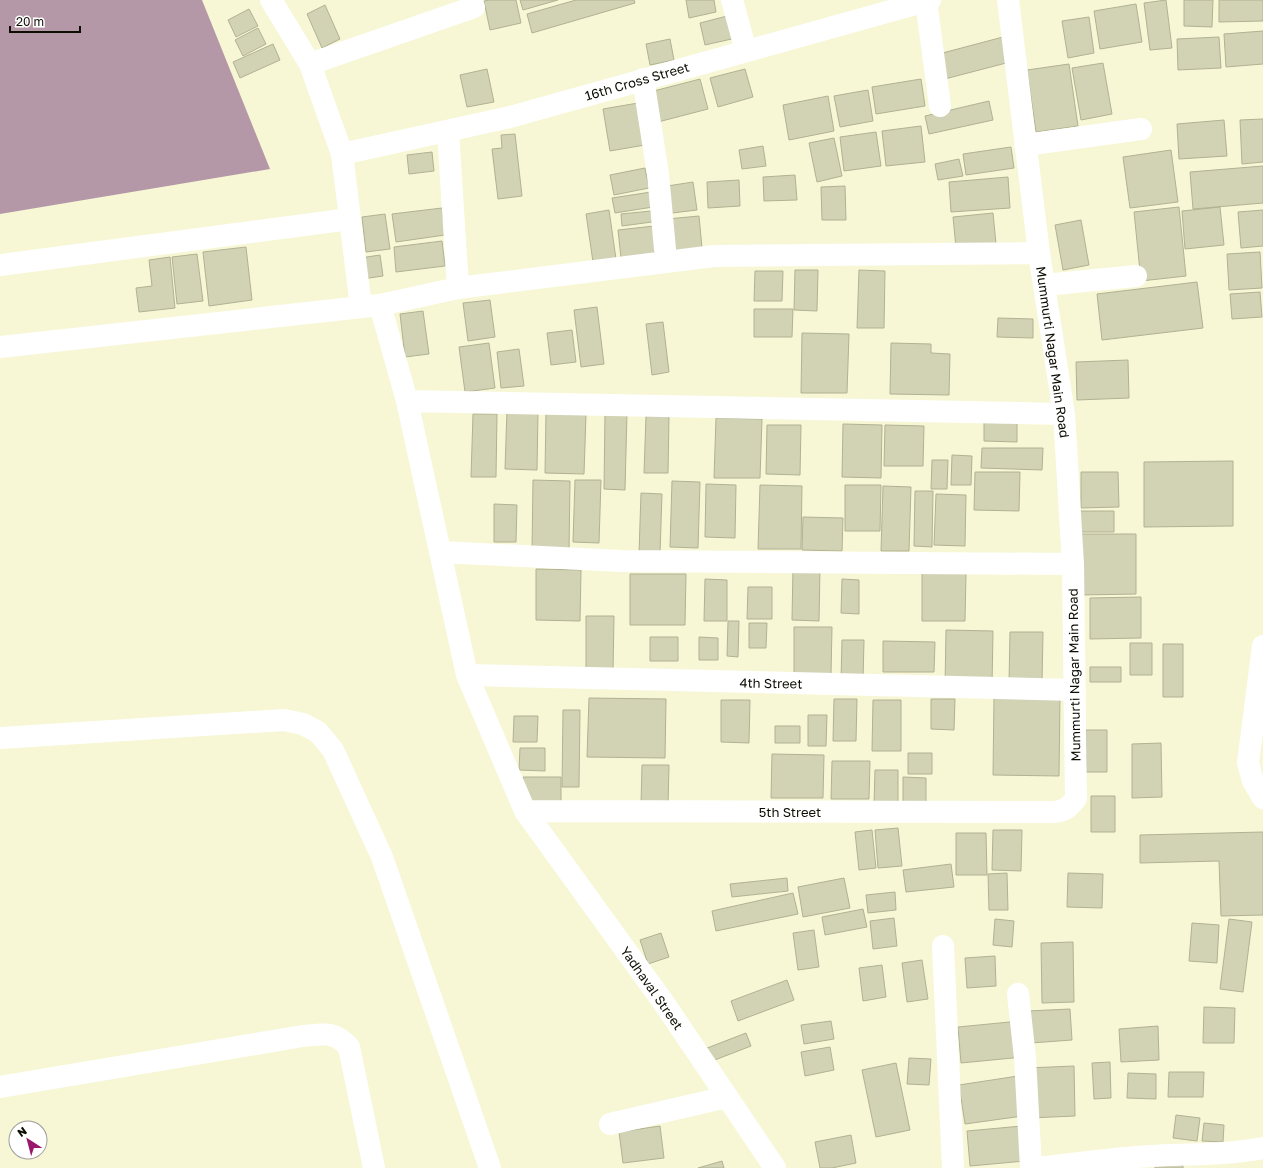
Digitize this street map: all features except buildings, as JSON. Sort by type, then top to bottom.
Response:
[{"type":"street","name":"Yadhaval Street","points":[[271,0],[310,64],[342,154],[350,219],[371,306],[407,402],[467,675],[525,811],[666,1006],[774,1168]]},
{"type":"street","points":[[732,0],[746,51]]},
{"type":"street","name":"Mummurti Nagar Main Road","points":[[1008,0],[1039,253],[1064,414],[1073,564],[1076,798],[1070,806],[1062,811],[1054,812]]},
{"type":"street","points":[[921,1],[940,106]]},
{"type":"street","name":"16th Cross Street","points":[[342,154],[510,117],[921,1]]},
{"type":"street","points":[[310,64],[474,7]]},
{"type":"street","points":[[643,79],[658,174],[665,249]]},
{"type":"street","points":[[1025,145],[1141,129]]},
{"type":"street","points":[[448,131],[458,288]]},
{"type":"street","points":[[0,265],[350,219]]},
{"type":"street","points":[[0,347],[371,306],[458,288],[714,256],[1039,253]]},
{"type":"street","points":[[1044,285],[1136,276]]},
{"type":"street","points":[[407,402],[1064,414]]},
{"type":"street","points":[[440,552],[621,561],[1073,564]]},
{"type":"street","points":[[1263,646],[1248,763],[1253,781],[1263,798]]},
{"type":"street","name":"4th Street","points":[[467,675],[1075,690]]},
{"type":"street","points":[[0,738],[284,720],[303,724],[318,732],[333,750],[382,857],[490,1168]]},
{"type":"street","name":"5th Street","points":[[525,811],[1054,812]]},
{"type":"street","points":[[943,946],[953,1168]]},
{"type":"street","points":[[1018,994],[1025,1058],[1031,1168]]},
{"type":"street","points":[[0,1087],[304,1036],[329,1034],[341,1038],[349,1047],[374,1168]]},
{"type":"street","points":[[610,1124],[727,1097]]},
{"type":"street","points":[[1036,1168],[1130,1157],[1203,1153],[1235,1153],[1263,1148]]},
{"type":"shaded area","points":[[0,0],[202,0],[270,169],[0,214]]}]
